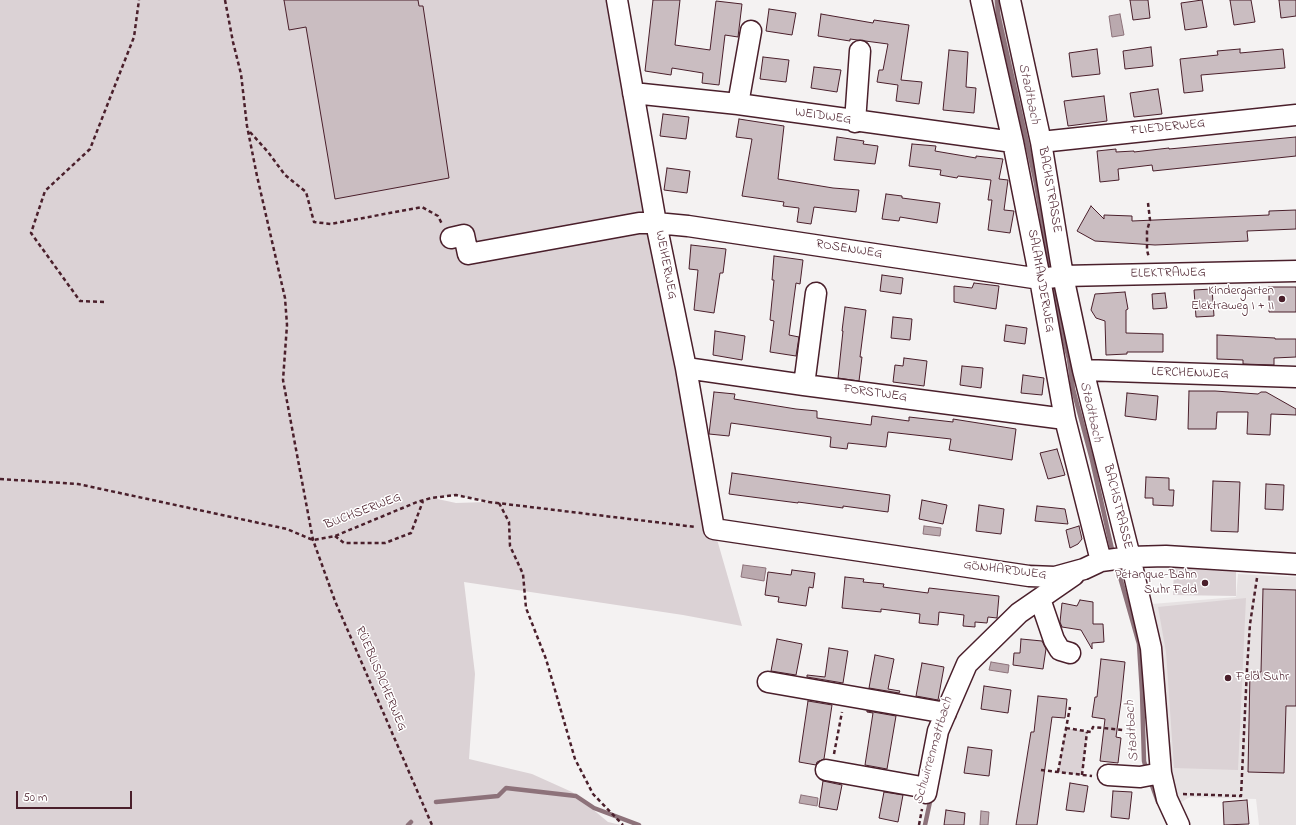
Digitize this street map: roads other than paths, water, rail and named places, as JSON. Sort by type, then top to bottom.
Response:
[{"type":"street","name":"WEIHERWEG","points":[[617,0],[656,223],[686,368],[714,529]]},
{"type":"street","name":"SALAMANDERWEG","points":[[980,0],[1013,142],[1041,279],[1065,419],[1093,565]]},
{"type":"street","name":"BACHSTRASSE","points":[[1010,0],[1041,142],[1063,276],[1083,370],[1130,557],[1151,648],[1161,773],[1166,793],[1179,825]]},
{"type":"street","points":[[738,104],[750,31]]},
{"type":"street","points":[[855,122],[860,51]]},
{"type":"street","name":"WEIDWEG","points":[[633,93],[738,104],[855,122],[1013,142]]},
{"type":"street","name":"FLIEDERWEG","points":[[1041,142],[1296,115]]},
{"type":"street","name":"ROSENWEG","points":[[451,238],[464,235],[468,254],[639,223],[656,223],[688,226],[1041,279]]},
{"type":"street","name":"ELEKTRAWEG","points":[[1041,279],[1063,276],[1296,271]]},
{"type":"street","points":[[804,385],[816,294]]},
{"type":"street","name":"FORSTWEG","points":[[686,368],[1065,419]]},
{"type":"street","name":"LERCHENWEG","points":[[1083,370],[1296,378]]},
{"type":"street","name":"GÖNHARDWEG","points":[[714,529],[1029,576],[1055,577],[1093,565],[1130,557],[1166,556],[1296,564]]},
{"type":"street","points":[[829,770],[926,790],[938,731],[967,664],[1019,613],[1044,608],[1093,565]]},
{"type":"street","points":[[1044,608],[1054,640],[1060,650],[1070,653]]},
{"type":"street","points":[[768,682],[946,713]]},
{"type":"street","points":[[1108,775],[1140,777],[1161,773]]},
{"type":"waterway","name":"Stadtbach","points":[[997,0],[998,14],[1036,183],[1051,273]]},
{"type":"waterway","name":"Stadtbach","points":[[1053,282],[1060,324],[1069,359],[1073,389],[1092,460],[1113,554]]},
{"type":"waterway","name":"Stadtbach","points":[[1116,563],[1139,644],[1144,761],[1147,772]]},
{"type":"waterway","name":"Stadtbach","points":[[1150,780],[1158,802]]},
{"type":"waterway","name":"Schwirrenmattbach","points":[[436,802],[498,796],[506,788],[576,796],[594,808],[639,825]]},
{"type":"waterway","name":"Schwirrenmattbach","points":[[925,825],[931,797]]},
{"type":"waterway","name":"Schwirrenmattbach","points":[[408,825],[411,822]]},
{"type":"place","name":"Kindergarten Elektraweg I + II","points":[[1282,299]]},
{"type":"place","name":"Pétanque-Bahn Suhr Feld","points":[[1205,583]]},
{"type":"place","name":"Feld Suhr","points":[[1228,678]]}]
